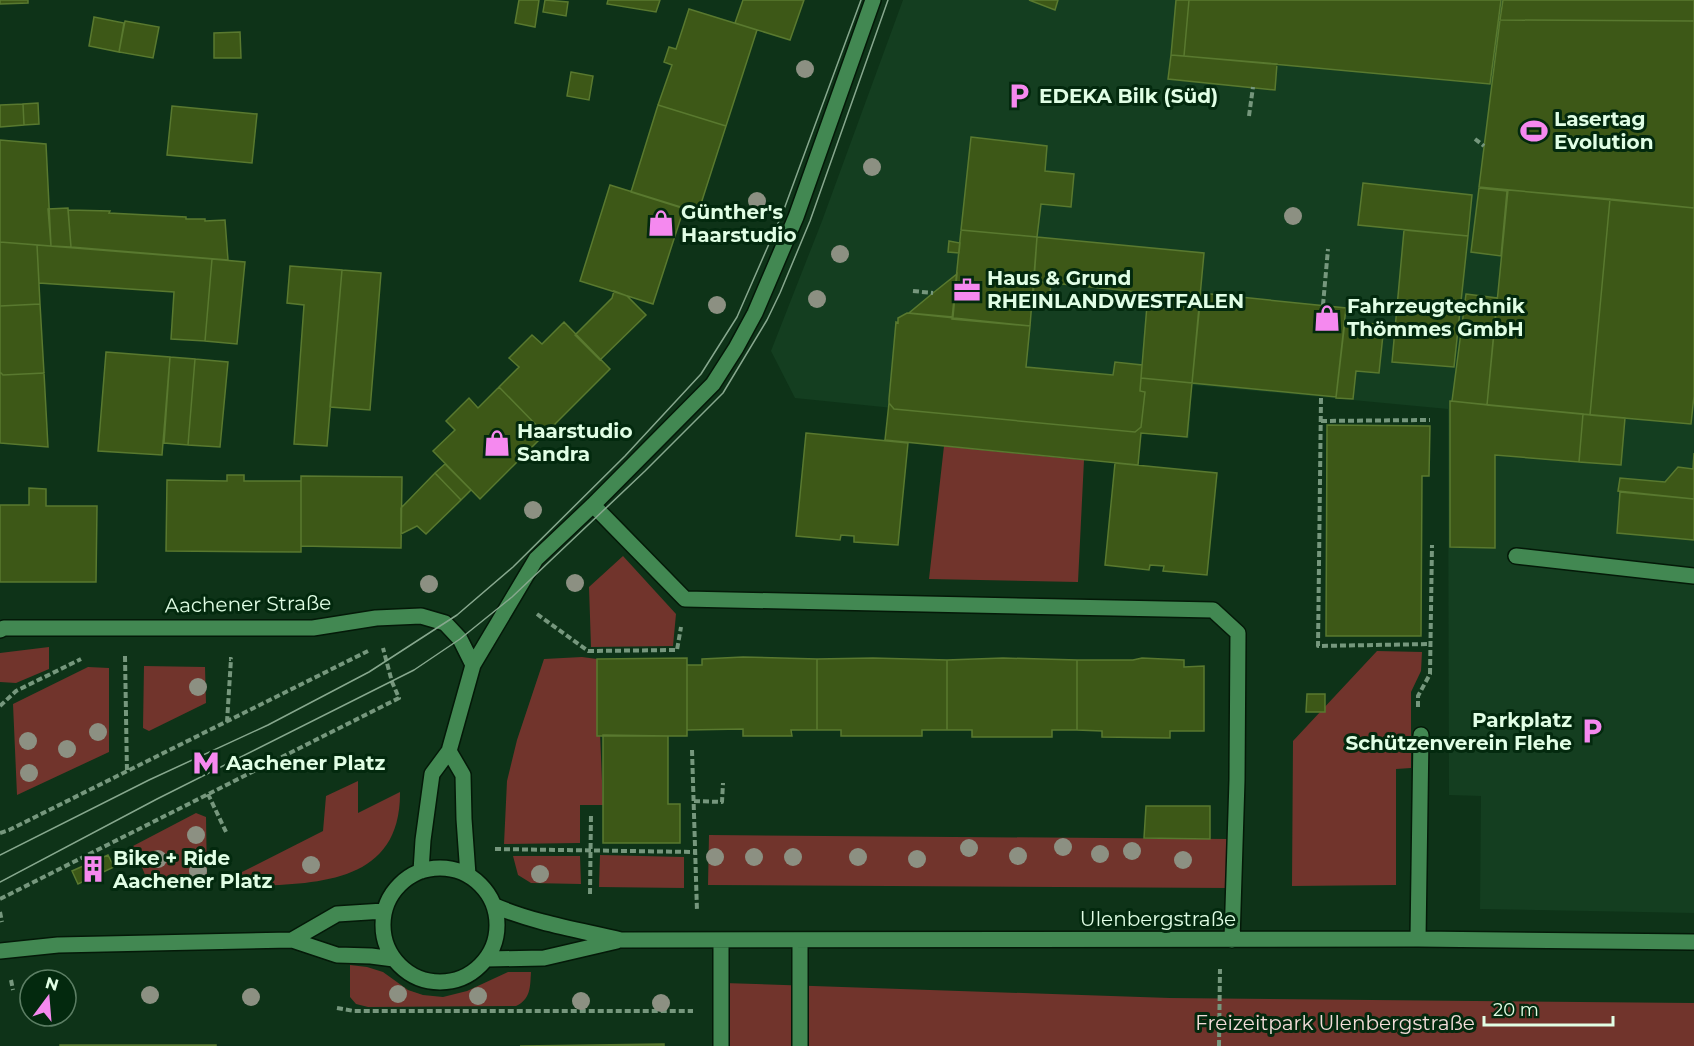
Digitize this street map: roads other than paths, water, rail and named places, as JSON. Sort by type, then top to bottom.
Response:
[{"type":"street","points":[[421,871],[432,774],[449,751],[473,665],[536,559],[713,384],[750,324],[796,217],[873,0]]},
{"type":"street","points":[[593,505],[685,599],[1213,610],[1238,633],[1237,780],[1226,940]]},
{"type":"street","points":[[1516,556],[1694,576]]},
{"type":"street","name":"Aachener Straße","points":[[0,630],[4,628],[125,627],[313,628],[376,618],[421,616],[445,623],[460,639],[473,665]]},
{"type":"street","points":[[1418,939],[1421,735]]},
{"type":"street","points":[[449,751],[463,775],[468,875]]},
{"type":"street","points":[[437,867],[453,869],[468,875],[484,888],[495,906],[498,924],[495,943],[487,959],[474,972],[458,980],[440,983],[422,980],[406,972],[394,959],[384,936],[384,911],[392,894],[405,880],[421,871],[437,867]]},
{"type":"street","name":"Ulenbergstraße","points":[[495,906],[543,922],[621,940],[1418,939],[1694,942]]},
{"type":"street","points":[[292,940],[337,914],[384,911]]},
{"type":"street","points":[[0,951],[58,945],[292,940],[337,955],[394,959]]},
{"type":"street","name":"Ulenbergstraße","points":[[487,959],[544,958],[621,940]]},
{"type":"street","points":[[721,940],[721,1046]]},
{"type":"street","points":[[800,940],[800,1046]]},
{"type":"tram line","points":[[0,855],[149,780],[268,725],[369,672],[457,615],[513,567],[625,456],[701,374],[737,317],[783,212],[861,0]]},
{"type":"tram line","points":[[0,882],[157,799],[414,670],[460,639],[512,597],[645,471],[723,393],[767,320],[810,221],[888,0]]},
{"type":"place","name":"EDEKA Bilk (Süd)","points":[[1019,96]]},
{"type":"place","name":"Lasertag Evolution","points":[[1534,131]]},
{"type":"place","name":"Günther's Haarstudio","points":[[661,223]]},
{"type":"place","name":"Haus & Grund RHEINLANDWESTFALEN","points":[[967,290]]},
{"type":"place","name":"Fahrzeugtechnik Thömmes GmbH","points":[[1327,318]]},
{"type":"place","name":"Haarstudio Sandra","points":[[497,443]]},
{"type":"place","name":"Parkplatz Schützenverein Flehe","points":[[1592,731]]},
{"type":"place","name":"Aachener Platz","points":[[206,763]]},
{"type":"place","name":"Bike + Ride Aachener Platz","points":[[93,869]]},
{"type":"park label","name":"Freizeitpark Ulenbergstraße","points":[[1335,1023]]}]
